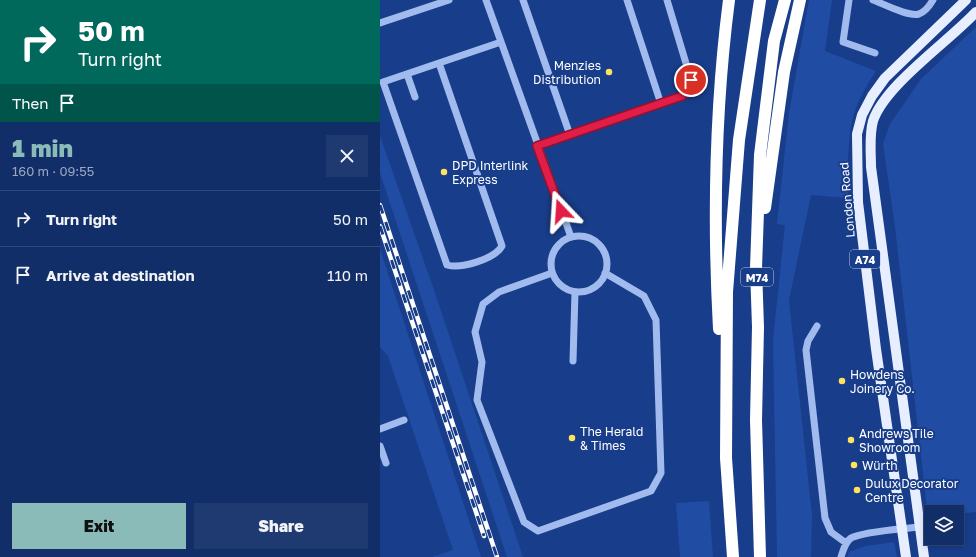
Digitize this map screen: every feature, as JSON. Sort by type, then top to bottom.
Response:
[{"type":"highway","name":"M74","points":[[729,0],[716,152],[717,290],[733,557]]},
{"type":"highway","name":"M74","points":[[726,458],[727,292],[739,140],[760,0]]},
{"type":"highway","name":"M74","points":[[760,557],[756,420],[758,327],[756,268],[760,155],[774,41],[784,0]]},
{"type":"highway","name":"M74","points":[[756,268],[784,72],[800,0]]},
{"type":"main road","name":"London Road","points":[[906,557],[876,349],[858,202],[857,134],[862,114],[872,96],[885,78],[966,0]]},
{"type":"main road","name":"A74","points":[[924,557],[897,349],[871,167],[870,139],[874,121],[884,100],[900,82],[960,29],[976,12]]},
{"type":"street","points":[[380,23],[449,0]]},
{"type":"street","points":[[486,0],[537,146],[571,237]]},
{"type":"street","points":[[523,0],[570,135]]},
{"type":"street","points":[[626,0],[661,104]]},
{"type":"street","points":[[537,146],[661,104],[687,93],[691,80],[667,0]]},
{"type":"street","points":[[849,0],[843,42],[875,52]]},
{"type":"street","points":[[873,0],[910,14],[920,14],[933,0]]},
{"type":"street","points":[[439,63],[502,246],[499,252],[476,262],[461,266],[447,265],[383,82],[407,74],[439,63],[501,42]]},
{"type":"street","points":[[407,74],[415,97]]},
{"type":"street","points":[[571,237],[588,238],[601,248],[607,264],[602,280],[590,290],[575,292],[561,286],[552,272],[552,255],[560,244],[571,237]]},
{"type":"street","points":[[552,272],[499,292],[483,304],[475,332],[482,362],[477,400],[524,522],[538,531],[651,491],[661,474],[656,320],[644,296],[605,273]]},
{"type":"street","points":[[573,361],[575,292]]},
{"type":"street","points":[[817,326],[808,341],[806,350],[825,518],[831,532],[846,543]]},
{"type":"street","points":[[380,429],[404,420]]},
{"type":"street","points":[[380,446],[386,462]]},
{"type":"street","points":[[841,557],[846,543],[851,538],[879,532],[919,527]]},
{"type":"shaded area","points":[[809,0],[832,0],[825,51],[876,71],[856,108],[850,130],[848,198],[811,195],[789,300],[812,515],[811,557],[777,557],[773,340],[785,225],[777,224],[789,113]]},
{"type":"shaded area","points":[[976,27],[976,512],[964,513],[964,505],[927,505],[895,227],[883,144],[890,124],[921,79]]},
{"type":"shaded area","points":[[380,136],[433,287],[523,557],[507,557],[380,173]]},
{"type":"shaded area","points":[[380,249],[481,557],[432,557],[453,550],[388,356],[380,347]]},
{"type":"shaded area","points":[[709,501],[713,557],[680,557],[676,503]]},
{"type":"shaded area","points":[[894,542],[897,557],[847,557],[849,552],[866,546]]},
{"type":"railway","points":[[380,205],[497,557]]},
{"type":"railway","points":[[380,226],[484,536]]},
{"type":"place","name":"Menzies Distribution","points":[[609,72]]},
{"type":"place","name":"DPD Interlink Express","points":[[444,172]]},
{"type":"place","name":"Howdens Joinery Co.","points":[[842,381]]},
{"type":"place","name":"The Herald & Times","points":[[572,438]]},
{"type":"place","name":"Andrews Tile Showroom","points":[[851,440]]},
{"type":"place","name":"Würth","points":[[854,465]]},
{"type":"place","name":"Dulux Decorator Centre","points":[[857,490]]},
{"type":"route","points":[[561,211],[537,146],[682,96],[687,93],[691,85],[691,80]]}]
